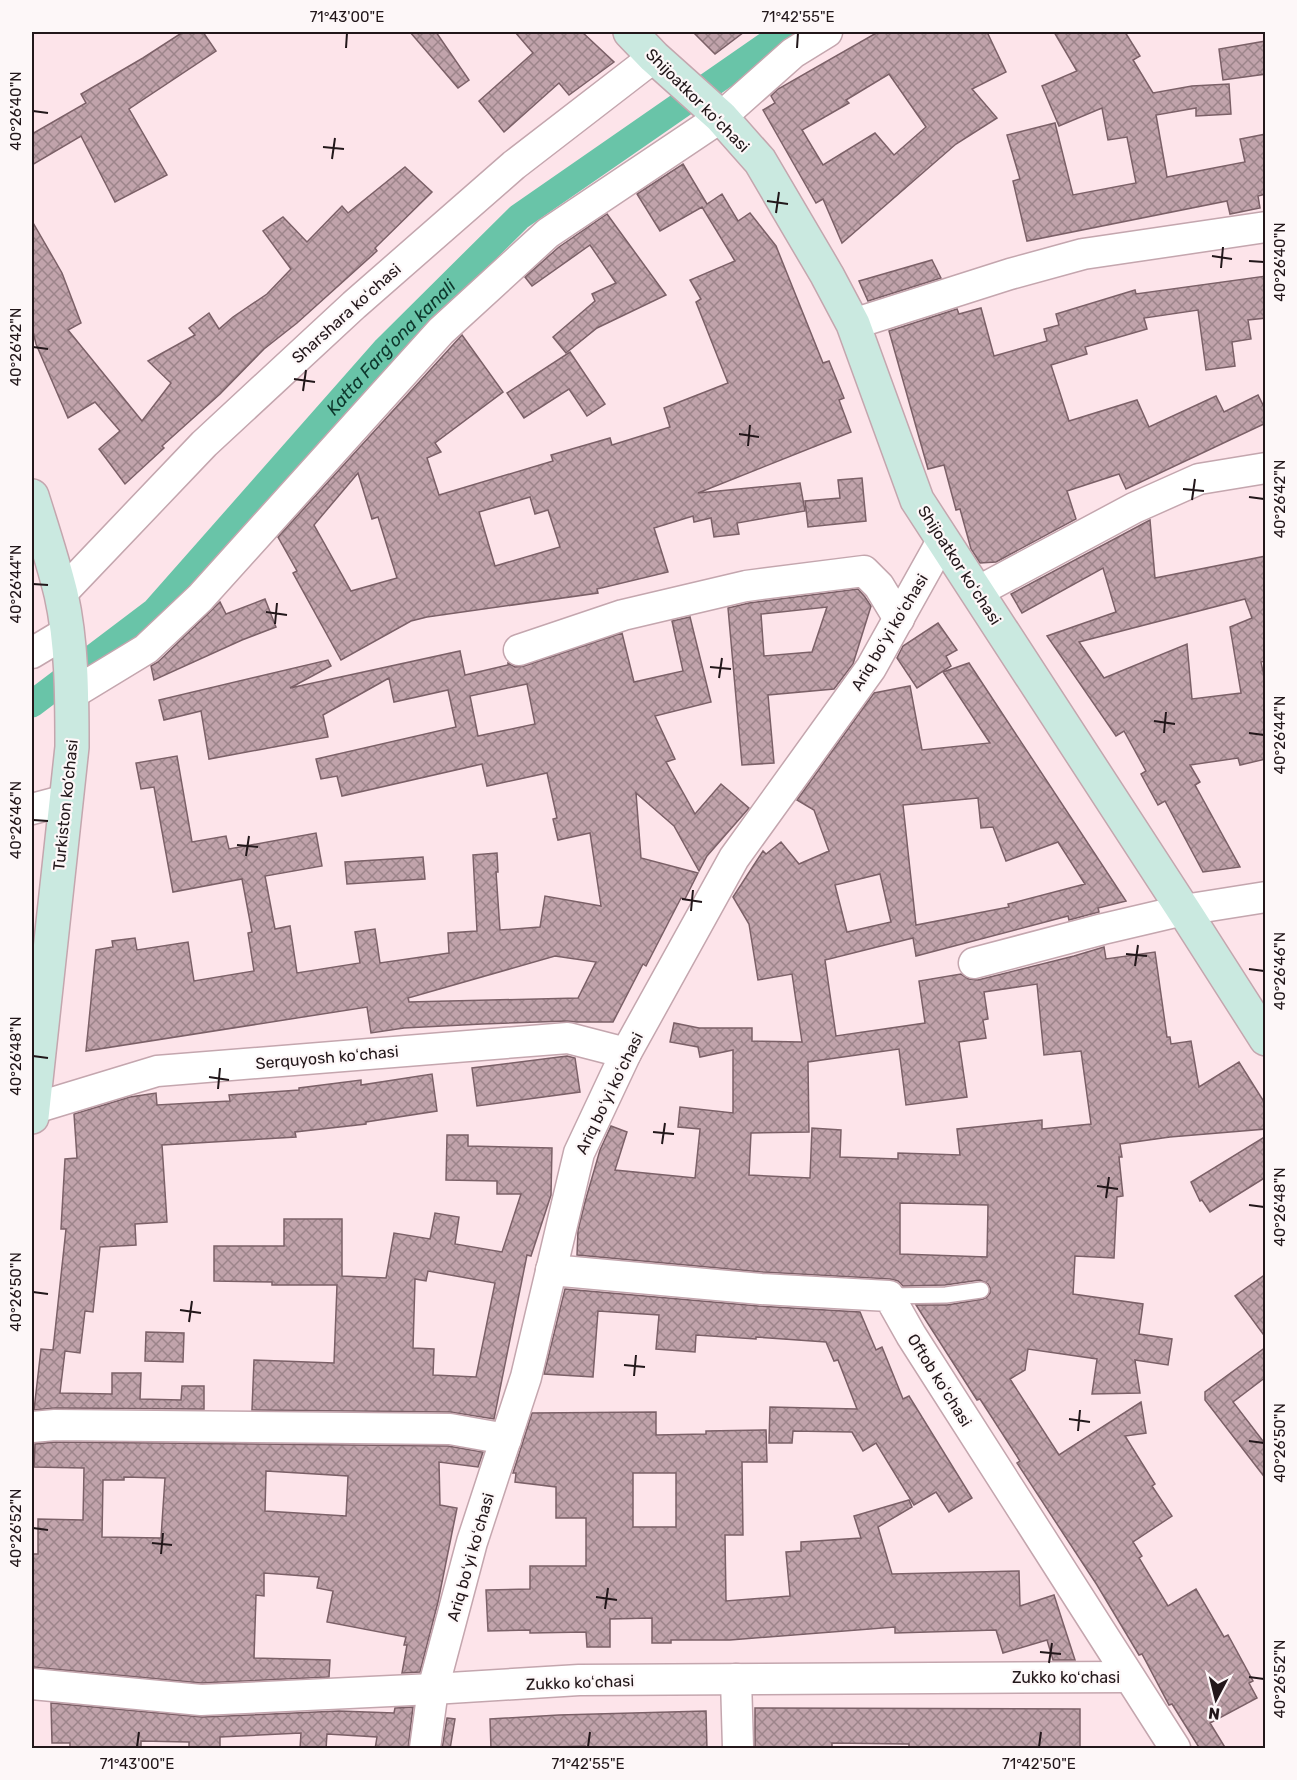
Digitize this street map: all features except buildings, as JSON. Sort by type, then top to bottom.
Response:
[{"type":"street","name":"Shijoatkor koʻchasi","points":[[630,32],[654,57],[721,117],[760,161],[853,324],[917,500],[1266,1039]]},
{"type":"street","points":[[72,694],[146,649],[200,598],[441,331],[548,232],[721,117],[793,54],[827,32]]},
{"type":"street","name":"Sharshara koʻchasi","points":[[61,594],[204,444],[354,305],[514,165],[654,57]]},
{"type":"street","points":[[853,324],[1010,273],[1083,254],[1266,227]]},
{"type":"street","points":[[977,592],[1134,508],[1198,479],[1266,468]]},
{"type":"street","name":"Turkiston ko’chasi","points":[[32,496],[61,594],[67,632],[72,694],[72,747],[32,1112]]},
{"type":"street","name":"Ariq boʻyi koʻchasi","points":[[425,1749],[433,1689],[472,1542],[526,1377],[579,1153],[626,1053],[734,858],[872,668],[943,539]]},
{"type":"street","points":[[519,650],[623,615],[746,586],[864,571],[879,586],[899,619]]},
{"type":"street","points":[[32,653],[67,632]]},
{"type":"street","points":[[32,809],[66,800]]},
{"type":"street","points":[[974,963],[1184,910],[1266,897]]},
{"type":"street","name":"Serquyosh koʻchasi","points":[[32,1112],[157,1071],[568,1038],[626,1053]]},
{"type":"street","points":[[551,1270],[761,1288],[889,1296]]},
{"type":"street","name":"Oftob koʻchasi","points":[[889,1296],[911,1335],[1175,1749]]},
{"type":"street","points":[[32,1427],[55,1425],[450,1429],[506,1439]]},
{"type":"street","name":"Zukko koʻchasi","points":[[32,1684],[201,1700],[579,1680],[1129,1677]]},
{"type":"street","points":[[736,1679],[738,1749]]},
{"type":"lane","points":[[889,1296],[946,1295],[981,1290]]},
{"type":"waterway","name":"Katta Farg'ona kanali","points":[[32,704],[155,611],[386,349],[519,217],[786,32]]}]
